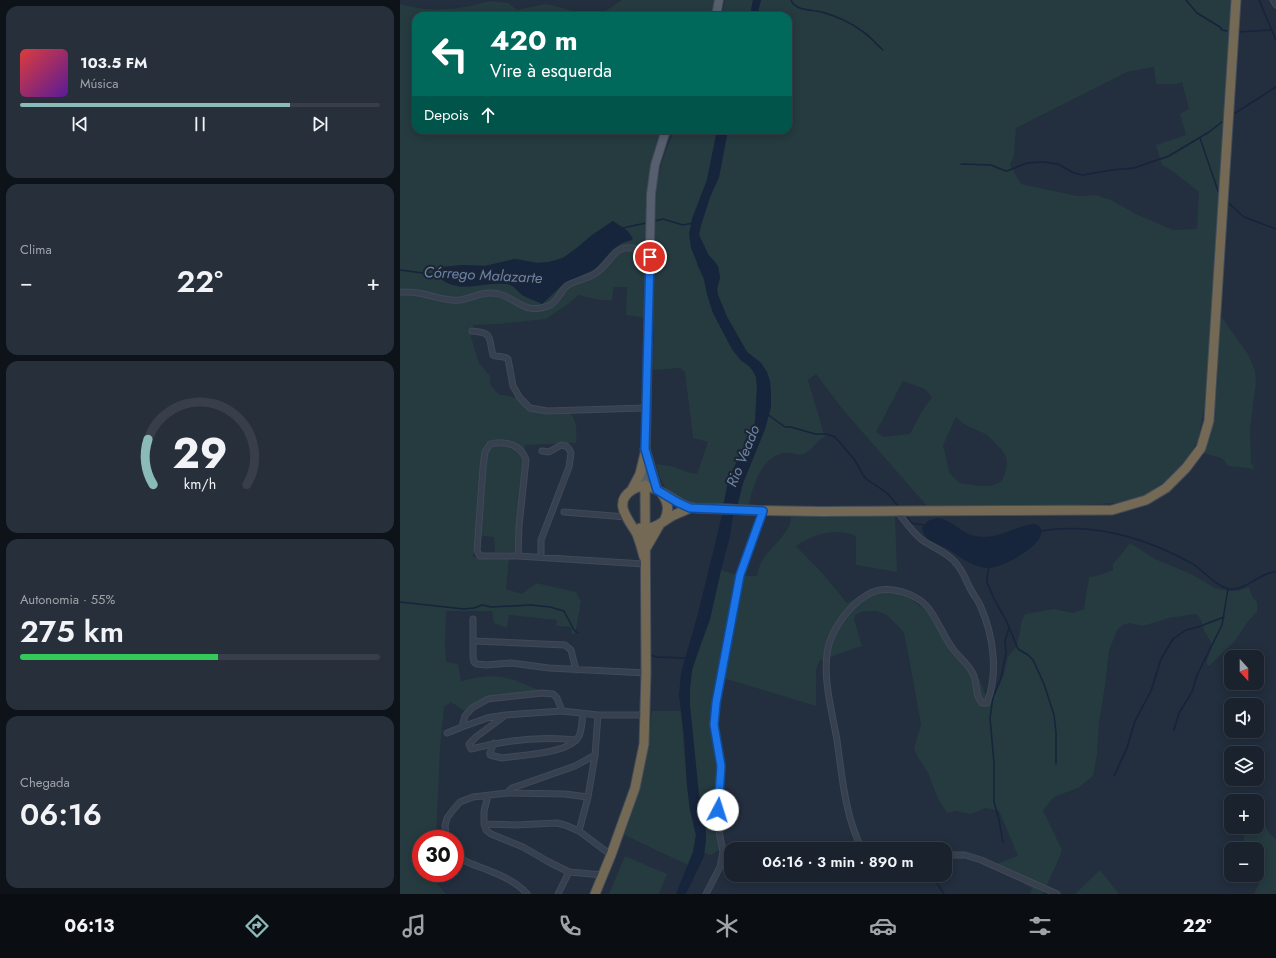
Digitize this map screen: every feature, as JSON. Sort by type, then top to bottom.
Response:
[{"type":"highway","points":[[645,451],[658,491],[690,508],[847,512],[1112,510],[1146,500],[1166,488],[1186,468],[1201,448],[1209,421],[1236,0]]},
{"type":"highway","points":[[645,451],[640,474],[623,503],[623,510],[626,519],[633,527],[645,557]]},
{"type":"highway","points":[[631,490],[644,485],[653,487],[666,498],[668,505],[668,514],[645,557]]},
{"type":"highway","points":[[595,894],[611,855],[635,788],[644,744],[646,673],[644,485]]},
{"type":"highway","points":[[626,519],[634,525],[644,529],[650,528],[690,508]]},
{"type":"main road","points":[[717,12],[719,0]]},
{"type":"main road","points":[[644,485],[645,408],[650,304],[651,194],[656,165],[665,134]]},
{"type":"street","points":[[1272,0],[1276,5]]},
{"type":"street","points":[[400,292],[417,293],[454,300],[461,300],[490,293],[500,294],[525,308],[542,308],[552,304],[568,286],[597,273],[613,254],[630,247],[640,250]]},
{"type":"street","points":[[472,331],[486,333],[489,336],[493,355],[506,357],[508,359],[513,386],[520,398],[530,408],[547,411],[645,408]]},
{"type":"street","points":[[518,556],[519,526],[526,460],[522,451],[512,445],[497,442],[490,444],[485,452],[477,551],[480,556],[518,556],[541,558],[645,557]]},
{"type":"street","points":[[541,558],[541,540],[569,467],[571,453],[569,448],[561,445],[549,452],[542,451]]},
{"type":"street","points":[[706,894],[720,867],[723,852],[717,820],[721,766],[714,725],[716,703],[740,575],[763,511]]},
{"type":"street","points":[[858,842],[851,821],[845,792],[827,684],[829,645],[837,627],[847,612],[862,598],[873,591],[884,589],[904,592],[922,601],[937,620],[952,648],[965,661],[973,672],[976,680],[979,700],[982,703],[987,703],[992,691],[994,677],[994,657],[988,631],[980,606],[962,569],[952,559],[921,539],[897,511]]},
{"type":"street","points":[[564,512],[626,519]]},
{"type":"street","points":[[473,619],[473,657],[474,662],[478,664],[486,665],[511,663],[576,670],[646,673]]},
{"type":"street","points":[[473,641],[565,645],[571,650],[576,670]]},
{"type":"street","points":[[462,726],[465,716],[472,708],[488,700],[542,693],[553,694],[557,698],[562,711]]},
{"type":"street","points":[[447,733],[462,726],[488,718],[505,715],[562,711],[598,715],[645,715]]},
{"type":"street","points":[[494,743],[490,755],[502,758],[559,750],[576,740],[580,735],[583,714]]},
{"type":"street","points":[[505,715],[476,737],[469,744],[471,749],[494,743],[537,738],[576,740]]},
{"type":"street","points":[[579,831],[588,797],[595,755],[598,715]]},
{"type":"street","points":[[507,793],[512,788],[521,784],[575,766],[595,755]]},
{"type":"street","points":[[445,830],[445,826],[448,818],[453,810],[460,802],[473,797],[507,793],[565,794],[588,797]]},
{"type":"street","points":[[488,796],[484,811],[484,824],[486,830],[491,834],[523,847],[569,872],[603,876]]},
{"type":"street","points":[[484,824],[556,823],[566,825],[579,831],[611,855]]},
{"type":"street","points":[[952,855],[965,855],[981,860],[1057,894]]},
{"type":"street","points":[[464,860],[470,864],[492,871],[523,889],[528,894]]},
{"type":"street","points":[[558,894],[569,872]]},
{"type":"green space","points":[[622,0],[718,0],[716,12],[604,12]]},
{"type":"green space","points":[[725,0],[753,0],[751,12],[723,12]]},
{"type":"green space","points":[[761,0],[1232,0],[1206,398],[1198,440],[1186,462],[1178,472],[1143,496],[1115,503],[1081,505],[927,506],[844,411],[816,374],[808,380],[825,437],[819,440],[809,451],[804,454],[785,453],[777,455],[770,460],[759,474],[752,491],[749,507],[737,507],[743,483],[765,429],[771,407],[771,394],[770,381],[761,363],[747,352],[727,317],[718,295],[717,289],[720,278],[718,266],[708,254],[699,235],[710,197],[719,177],[727,134],[792,134],[792,12],[758,12]],"holes":[[[1154,67],[1156,84],[1176,84],[1182,82],[1189,109],[1180,114],[1186,135],[1156,145],[1162,165],[1171,170],[1199,192],[1197,229],[1173,230],[1138,215],[1111,200],[1096,195],[1077,196],[1021,184],[1010,165],[1014,155],[1016,128],[1127,72]],[[903,381],[925,389],[932,397],[922,411],[910,434],[883,437],[876,432]],[[956,417],[966,425],[990,438],[1006,456],[1007,465],[1002,481],[992,486],[979,486],[960,483],[950,474],[943,445]]]},
{"type":"green space","points":[[490,1],[508,3],[517,10],[544,4],[576,12],[412,12],[412,134],[666,134],[652,163],[648,183],[647,318],[626,315],[627,287],[614,287],[612,300],[599,300],[578,295],[546,319],[473,325],[471,337],[479,363],[490,376],[490,384],[498,394],[522,399],[526,404],[566,410],[575,421],[577,433],[576,443],[525,445],[514,552],[495,552],[494,537],[475,535],[473,557],[509,559],[506,589],[522,594],[536,583],[576,592],[581,602],[575,634],[572,634],[571,627],[556,626],[557,620],[509,615],[507,628],[494,623],[492,611],[446,611],[446,662],[458,664],[461,681],[493,676],[502,677],[540,691],[486,702],[469,714],[451,702],[444,707],[440,748],[436,830],[412,830],[412,882],[436,882],[446,894],[400,894],[400,4],[424,9],[445,9]],"holes":[[[613,221],[632,240],[622,243],[613,249],[595,269],[564,283],[542,304],[525,296],[513,286],[508,284],[498,283],[470,286],[452,285],[435,273],[442,267],[463,265],[485,266],[518,259],[537,263],[549,262],[563,258],[592,235]]]},
{"type":"green space","points":[[673,134],[716,134],[707,180],[692,219],[697,265],[704,279],[713,313],[732,349],[740,360],[749,366],[756,377],[757,387],[755,422],[750,436],[729,477],[723,507],[700,506],[674,496],[665,487],[659,475],[656,464],[671,466],[697,474],[708,442],[693,438],[685,372],[680,368],[653,370],[655,198],[662,163]]},
{"type":"green space","points":[[1220,315],[1248,354],[1255,370],[1256,382],[1250,428],[1251,463],[1255,469],[1228,466],[1222,458],[1203,453],[1209,439],[1217,388]]},
{"type":"green space","points":[[895,515],[897,572],[856,565],[856,537],[847,533],[824,533],[810,538],[796,546],[823,574],[847,603],[866,593],[876,590],[897,590],[929,613],[962,658],[977,673],[985,694],[992,702],[1004,674],[1008,657],[1016,647],[1021,623],[1025,614],[1054,609],[1073,613],[1084,609],[1089,577],[1113,570],[1113,564],[1130,543],[1155,559],[1191,574],[1215,588],[1228,591],[1237,591],[1249,587],[1253,598],[1257,602],[1257,612],[1249,620],[1234,642],[1209,666],[1207,665],[1207,662],[1211,643],[1204,631],[1200,618],[1196,614],[1169,618],[1143,626],[1129,623],[1123,625],[1117,630],[1109,651],[1099,722],[1097,755],[1093,776],[1078,788],[1054,797],[1043,810],[1062,850],[1043,894],[1030,894],[1032,888],[990,866],[1018,856],[999,811],[986,808],[971,814],[955,811],[947,813],[938,799],[928,773],[914,749],[921,724],[904,633],[887,615],[876,611],[863,611],[855,615],[854,619],[862,646],[819,661],[816,671],[816,706],[723,678],[714,719],[719,772],[718,803],[721,849],[711,855],[704,853],[706,839],[705,815],[699,796],[690,706],[692,670],[710,619],[721,570],[740,576],[757,576],[765,556],[784,535],[790,523],[791,517]]},
{"type":"green space","points":[[652,711],[681,711],[690,810],[696,835],[693,852],[688,865],[624,835],[630,820],[642,774]]},
{"type":"green space","points":[[1264,823],[1269,833],[1276,839],[1276,894],[1254,894],[1259,882],[1264,882],[1264,842],[1244,842],[1245,834],[1264,834]]},
{"type":"green space","points":[[625,856],[667,874],[659,894],[609,894]]},
{"type":"green space","points":[[1100,870],[1119,894],[1075,894]]},
{"type":"water","points":[[753,0],[761,0],[758,12],[751,12]]},
{"type":"water","name":"Rio Veado","points":[[716,134],[727,134],[719,177],[710,197],[699,235],[708,254],[718,266],[720,278],[717,289],[718,295],[727,317],[747,352],[761,363],[767,372],[770,381],[771,394],[771,407],[765,429],[743,483],[737,507],[723,507],[729,477],[750,436],[755,422],[757,387],[756,377],[753,371],[732,349],[713,313],[704,279],[691,248],[689,234],[692,219],[707,180]]},
{"type":"water","points":[[613,221],[628,231],[633,239],[622,243],[613,249],[595,269],[564,283],[542,304],[525,296],[514,287],[507,284],[498,283],[470,286],[452,285],[435,273],[442,267],[463,265],[485,266],[514,259],[537,263],[549,262],[563,258],[592,235]]},
{"type":"water","points":[[722,515],[733,515],[730,536],[710,619],[692,670],[690,688],[690,706],[699,796],[705,815],[706,839],[704,856],[686,894],[676,894],[693,852],[696,835],[690,810],[687,785],[684,735],[679,695],[681,673],[698,614]]},
{"type":"water","points":[[938,518],[947,521],[971,535],[979,537],[994,536],[1032,524],[1040,527],[1041,536],[1030,549],[1002,565],[987,568],[981,567],[966,561],[925,536],[922,528],[928,521]]},
{"type":"waterway","points":[[791,0],[797,7],[822,12],[848,22],[865,33],[883,50]]},
{"type":"waterway","points":[[1186,0],[1197,13],[1220,27],[1222,30],[1227,31]]},
{"type":"waterway","points":[[1259,0],[1276,40]]},
{"type":"waterway","points":[[1237,32],[1271,30]]},
{"type":"waterway","points":[[1232,115],[1276,87]]},
{"type":"waterway","points":[[961,164],[991,165],[1007,171],[1027,163],[1043,162],[1058,164],[1074,173],[1083,175],[1134,168],[1169,156],[1209,132],[1222,122]]},
{"type":"waterway","points":[[1200,138],[1218,191]]},
{"type":"waterway","points":[[1226,201],[1244,217],[1276,229]]},
{"type":"waterway","name":"Córrego Malazarte","points":[[655,221],[663,219],[683,225],[693,223]]},
{"type":"waterway","name":"Córrego Malazarte","points":[[623,228],[646,223]]},
{"type":"waterway","name":"Córrego Malazarte","points":[[400,270],[438,275]]},
{"type":"waterway","points":[[767,414],[785,427],[791,427],[815,434],[827,434],[835,437],[854,459],[865,478],[887,493],[899,507]]},
{"type":"waterway","points":[[906,515],[911,523],[924,525]]},
{"type":"waterway","points":[[1041,531],[1081,529],[1120,534],[1175,555],[1193,564],[1220,585],[1231,589],[1242,587],[1265,575],[1276,572]]},
{"type":"waterway","points":[[989,567],[987,582],[994,599],[1007,622],[1018,649],[1033,660],[1044,684],[1054,715],[1056,732],[1056,764]]},
{"type":"waterway","points":[[1174,730],[1179,713],[1192,692],[1197,675],[1222,625],[1228,589]]},
{"type":"waterway","points":[[400,602],[464,609],[482,605],[491,607],[531,605],[550,607],[564,611],[574,630],[578,633]]},
{"type":"waterway","points":[[1114,776],[1127,748],[1135,721],[1151,691],[1161,659],[1173,639],[1186,630],[1224,617]]},
{"type":"waterway","points":[[1003,842],[994,802],[994,763],[990,718],[993,697],[1001,678],[1006,653],[1005,641],[1009,628]]},
{"type":"waterway","points":[[650,655],[657,657],[685,658]]},
{"type":"waterway","points":[[936,882],[944,894]]},
{"type":"route","points":[[650,257],[650,304],[645,408],[645,449],[652,478],[657,490],[690,508],[721,508],[763,511],[740,575],[716,703],[714,725],[721,766],[718,810]]}]
